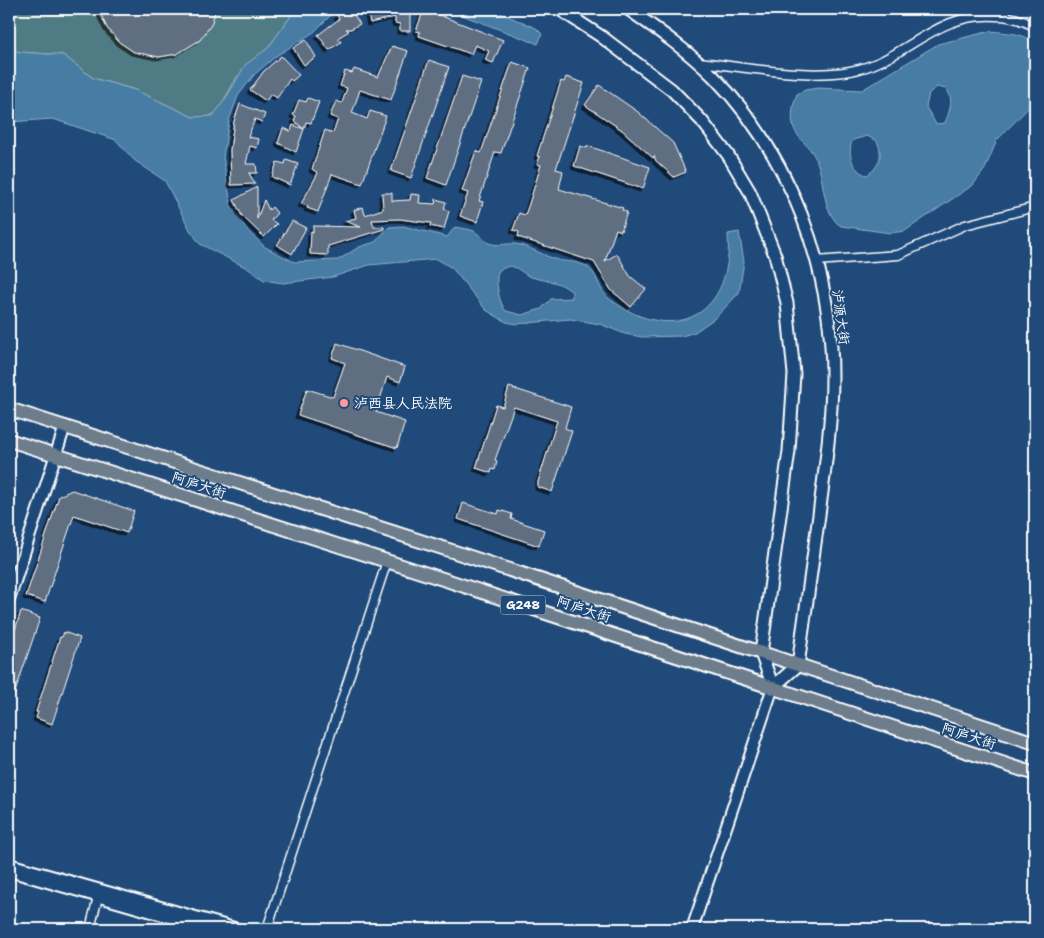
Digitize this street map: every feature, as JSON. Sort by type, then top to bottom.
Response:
[{"type":"highway","name":"阿庐大街","points":[[9,409],[798,664],[1035,743]]},
{"type":"highway","name":"阿庐大街","points":[[9,440],[387,561],[1035,774]]},
{"type":"main road","points":[[559,9],[602,36],[657,78],[702,120],[728,155],[750,192],[775,254],[791,327],[794,398],[789,451],[761,652],[773,687],[798,664]]},
{"type":"main road","name":"泸源大街","points":[[628,9],[697,61],[746,114],[772,154],[798,205],[816,261],[828,322],[832,399],[827,456],[798,664]]},
{"type":"street","points":[[697,61],[803,73],[851,71],[879,61],[933,29],[951,21],[982,12],[1013,17],[1035,27]]},
{"type":"street","points":[[816,261],[898,255],[965,225],[1035,206]]},
{"type":"street","points":[[9,600],[65,426]]},
{"type":"street","points":[[267,929],[387,561]]},
{"type":"street","points":[[692,929],[773,687]]},
{"type":"street","points":[[9,864],[238,929]]},
{"type":"street","points":[[9,871],[197,927],[211,929]]},
{"type":"street","points":[[90,929],[98,897]]},
{"type":"green space","points":[[9,9],[296,9],[268,48],[237,77],[217,112],[208,117],[193,117],[135,90],[93,78],[63,55],[19,52],[9,47]]},
{"type":"water","points":[[296,9],[337,9],[314,32],[276,56],[254,75],[238,96],[229,120],[223,157],[231,205],[248,231],[265,247],[294,262],[338,260],[359,247],[375,242],[389,227],[403,226],[447,237],[455,227],[474,231],[492,244],[521,245],[558,260],[584,265],[593,272],[603,292],[611,300],[635,314],[658,321],[678,321],[696,315],[711,302],[721,285],[727,262],[728,234],[739,232],[744,261],[739,293],[715,318],[695,332],[682,336],[642,337],[625,334],[600,324],[570,319],[517,324],[506,322],[486,310],[452,268],[437,259],[369,265],[333,277],[283,283],[264,280],[247,268],[200,244],[190,230],[165,181],[134,160],[116,140],[53,119],[9,122],[9,47],[19,52],[63,55],[93,78],[135,90],[193,117],[213,116],[228,95],[245,65],[268,48]],"holes":[[[509,266],[532,277],[560,284],[572,292],[572,298],[551,299],[541,309],[522,315],[506,311],[499,297],[497,279],[499,270]]]},
{"type":"water","points":[[446,9],[491,9],[536,28],[542,34],[538,44]]},
{"type":"water","points":[[991,31],[1021,35],[1035,45],[1035,101],[997,140],[985,169],[973,185],[905,231],[890,233],[841,226],[828,208],[815,157],[797,134],[793,125],[794,101],[797,94],[805,90],[818,88],[862,90],[938,44]],"holes":[[[937,87],[946,89],[951,101],[945,123],[936,124],[926,107],[929,93]],[[867,136],[876,140],[880,150],[878,164],[867,175],[855,166],[850,150],[853,140]]]},
{"type":"building","points":[[98,9],[216,9],[211,25],[200,40],[177,54],[159,57],[134,52],[119,42],[107,28]]},
{"type":"building","points":[[350,9],[360,24],[351,29],[346,29],[349,31],[338,38],[341,42],[329,50],[318,35],[339,19],[337,15]]},
{"type":"building","points":[[367,9],[410,9],[410,31],[400,31],[400,24],[395,23],[395,17],[370,23]]},
{"type":"building","points":[[424,9],[503,40],[493,63],[485,60],[489,51],[475,45],[471,54],[419,36],[420,32],[416,31]]},
{"type":"building","points":[[306,40],[316,57],[304,65],[293,48]]},
{"type":"building","points":[[392,46],[408,51],[391,100],[360,90],[352,113],[367,119],[370,111],[386,116],[362,184],[332,174],[318,212],[307,208],[308,206],[301,204],[318,173],[312,169],[325,130],[333,133],[338,119],[330,116],[336,101],[342,103],[347,88],[340,86],[345,71],[352,73],[354,69],[378,77]]},
{"type":"building","points":[[281,56],[299,75],[292,81],[290,79],[277,98],[271,94],[266,101],[250,90],[264,71]]},
{"type":"building","points":[[429,60],[449,67],[411,178],[391,171]]},
{"type":"building","points":[[512,62],[530,68],[501,153],[495,152],[479,201],[483,202],[477,222],[460,216],[468,193],[462,191],[476,151],[481,153]]},
{"type":"building","points":[[462,76],[481,82],[446,185],[427,178]]},
{"type":"building","points":[[566,77],[584,83],[556,169],[563,171],[559,189],[623,208],[622,210],[627,212],[621,231],[616,229],[605,261],[617,254],[630,276],[646,289],[631,307],[611,290],[594,262],[518,237],[519,232],[513,230],[519,213],[525,215],[529,204],[541,165],[537,164],[540,157],[537,156],[561,81],[564,82]]},
{"type":"building","points":[[599,85],[638,112],[673,143],[686,172],[674,177],[656,161],[654,156],[653,158],[622,130],[585,105]]},
{"type":"building","points":[[308,98],[319,102],[311,123],[306,122],[304,129],[294,121],[296,116],[293,115],[299,100],[306,102]]},
{"type":"building","points":[[240,104],[265,114],[262,122],[255,119],[248,137],[259,139],[257,148],[250,146],[246,164],[256,164],[257,173],[249,173],[255,184],[231,185],[230,150],[234,121]]},
{"type":"building","points":[[293,125],[304,129],[296,152],[278,143],[283,128],[291,131]]},
{"type":"building","points":[[580,146],[587,148],[588,146],[650,167],[643,189],[574,166]]},
{"type":"building","points":[[286,160],[298,164],[290,185],[272,177],[277,162],[285,164]]},
{"type":"building","points":[[257,187],[257,219],[264,200],[269,210],[272,207],[277,213],[271,220],[277,224],[264,237],[242,216],[234,200]]},
{"type":"building","points":[[382,193],[392,193],[392,201],[410,200],[411,194],[420,195],[419,203],[435,204],[436,199],[446,202],[444,209],[449,211],[444,229],[430,226],[431,223],[400,219],[372,220],[374,227],[384,227],[384,229],[328,246],[328,255],[310,254],[313,226],[361,227],[345,221],[356,218],[354,210],[363,207],[365,215],[383,209]]},
{"type":"building","points":[[292,221],[306,228],[292,254],[277,245]]},
{"type":"building","points":[[337,343],[405,367],[400,382],[387,377],[376,412],[405,422],[397,448],[298,415],[307,389],[333,397],[345,363],[332,358]]},
{"type":"building","points":[[509,387],[571,407],[565,428],[572,431],[552,492],[538,487],[538,482],[557,421],[514,407],[495,460],[497,461],[495,470],[492,469],[491,473],[476,468],[496,405],[503,407]]},
{"type":"building","points":[[72,490],[134,511],[127,533],[74,515],[45,602],[26,596],[59,496]]},
{"type":"building","points":[[463,503],[498,514],[499,510],[512,514],[511,519],[544,530],[539,546],[458,519]]},
{"type":"building","points":[[21,611],[40,618],[10,707],[9,649]]},
{"type":"building","points":[[64,632],[80,638],[52,724],[36,718],[38,712],[36,712],[60,637],[62,637]]},
{"type":"place","name":"泸西县人民法院","points":[[344,403]]}]
